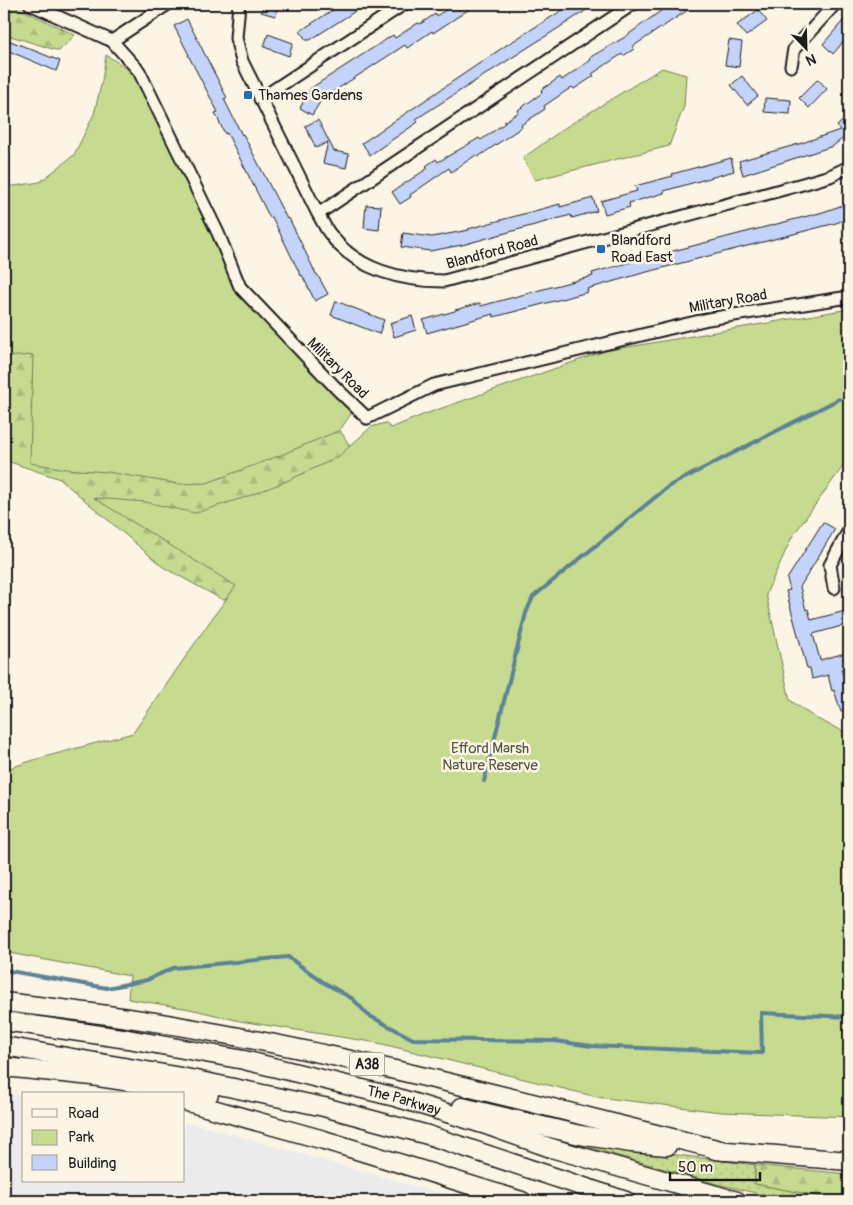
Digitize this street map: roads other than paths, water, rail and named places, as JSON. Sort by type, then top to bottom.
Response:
[{"type":"highway","name":"A38","points":[[4,1002],[83,1011],[184,1027],[308,1051],[410,1073],[725,1151]]},
{"type":"highway","name":"The Parkway","points":[[4,1021],[128,1039],[244,1060],[395,1097],[489,1126],[551,1148],[737,1201]]},
{"type":"highway","name":"The Parkway","points":[[4,1046],[181,1076],[324,1108],[428,1135],[626,1201]]},
{"type":"highway","points":[[4,1067],[92,1076],[250,1100],[371,1130],[475,1159],[536,1171]]},
{"type":"highway","points":[[92,1076],[150,1092]]},
{"type":"highway","name":"A38","points":[[395,1097],[473,1109],[580,1135],[631,1143],[849,1161]]},
{"type":"highway","points":[[185,1101],[324,1140],[522,1201]]},
{"type":"street","name":"Military Road","points":[[30,4],[112,41],[139,71],[218,233],[240,287],[367,418],[434,385],[708,319],[849,298]]},
{"type":"street","points":[[112,41],[168,4]]},
{"type":"street","points":[[260,99],[404,4]]},
{"type":"street","points":[[318,214],[633,4]]},
{"type":"street","points":[[791,66],[794,49],[835,4]]},
{"type":"street","name":"Blandford Road","points":[[238,7],[236,38],[242,61],[318,214],[330,234],[362,263],[381,272],[403,278],[444,281],[799,186],[830,176],[849,167]]},
{"type":"street","points":[[834,588],[830,565],[849,530]]},
{"type":"waterway","points":[[484,781],[526,613],[533,597],[669,486],[839,399]]},
{"type":"waterway","points":[[4,970],[107,988],[147,980],[173,968],[288,957],[323,982],[353,999],[368,1015],[413,1039],[555,1041],[592,1046],[762,1053],[761,1013],[849,1017]]},
{"type":"place","name":"Thames Gardens","points":[[248,95]]},
{"type":"place","name":"Blandford Road East","points":[[601,249]]},
{"type":"park label","name":"Efford Marsh Nature Reserve","points":[[490,756]]}]
